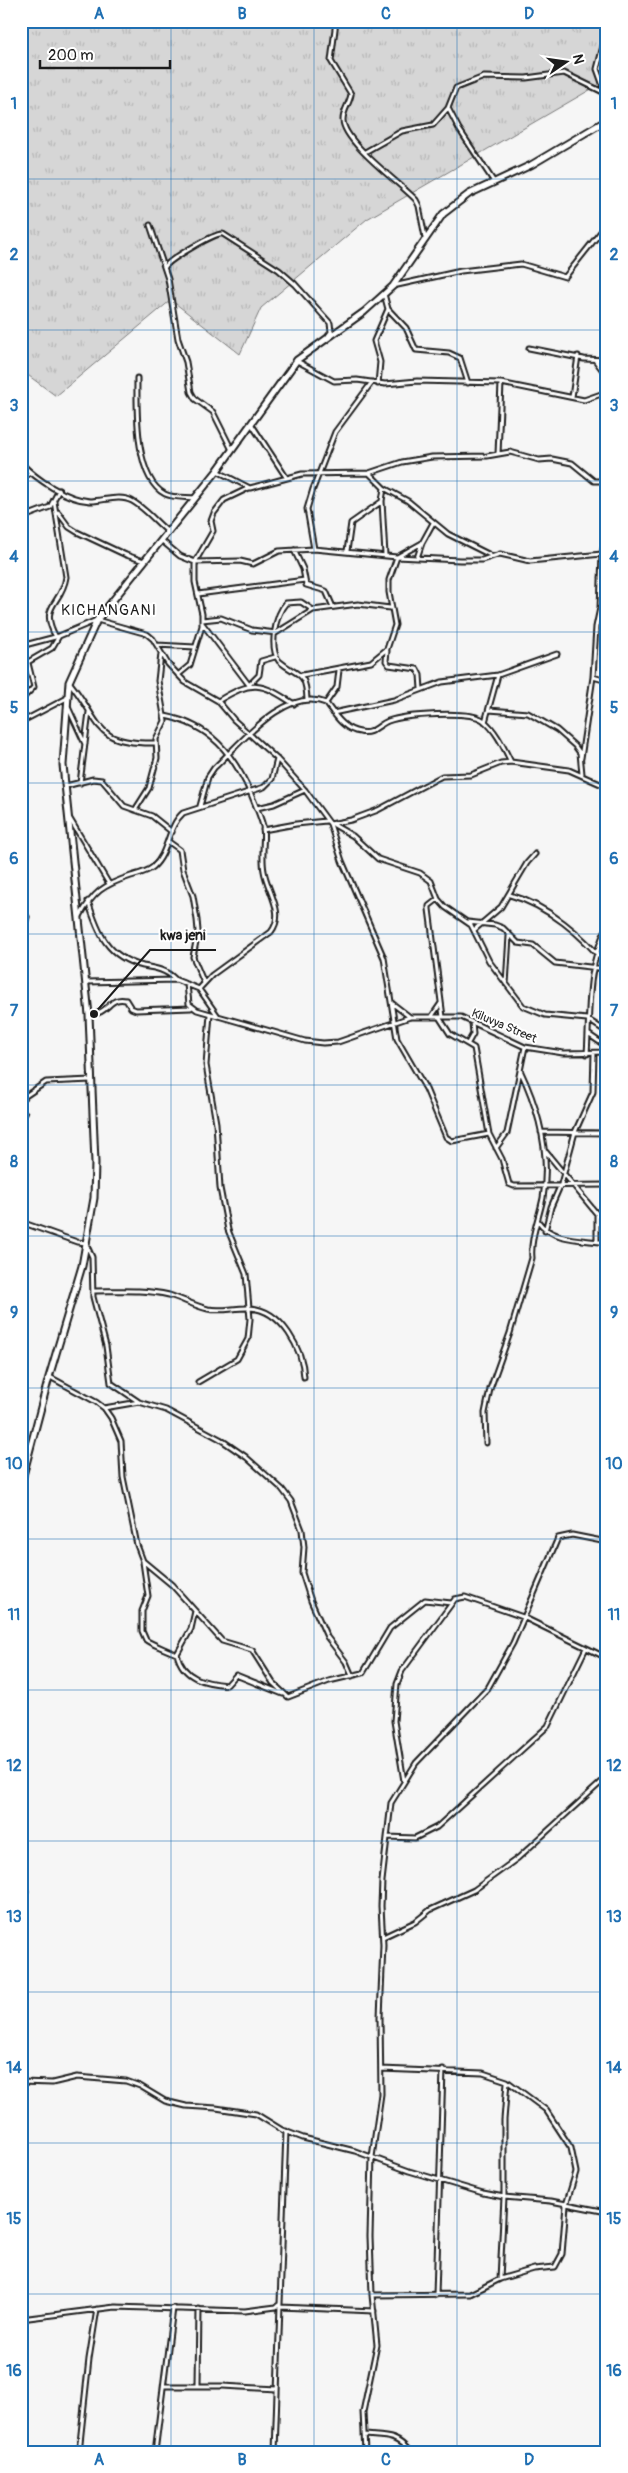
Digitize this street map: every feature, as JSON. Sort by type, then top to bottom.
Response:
[{"type":"street","points":[[336,21],[331,62],[351,94],[344,113],[344,127],[365,152],[416,200],[420,206],[425,237]]},
{"type":"street","points":[[604,21],[606,32],[605,47],[597,62],[597,69],[607,97]]},
{"type":"street","points":[[365,152],[402,131],[433,125],[448,108],[456,88],[484,77],[526,78],[564,73],[605,93]]},
{"type":"street","points":[[448,108],[459,129],[494,182]]},
{"type":"street","points":[[21,1483],[49,1377],[71,1309],[88,1244],[95,1162],[89,1015],[63,765],[69,682],[97,620],[160,539],[218,471],[297,360],[327,336],[364,312],[393,286],[425,237],[443,214],[469,194],[530,165],[607,120]]},
{"type":"street","points":[[393,286],[461,271],[521,264],[565,277],[607,224]]},
{"type":"street","points":[[150,225],[165,267],[191,392],[195,399],[213,412],[232,451]]},
{"type":"street","points":[[165,267],[170,260],[189,251],[212,236],[223,234],[279,270],[294,284],[330,323],[331,332],[327,336]]},
{"type":"street","points":[[384,293],[388,310],[406,328],[416,350],[449,353],[460,358],[468,383]]},
{"type":"street","points":[[378,384],[380,362],[374,342],[388,310]]},
{"type":"street","points":[[529,348],[595,360],[607,360]]},
{"type":"street","points":[[572,397],[578,356]]},
{"type":"street","points":[[297,360],[312,367],[329,380],[357,380],[378,384],[417,381],[502,383],[590,399],[607,392]]},
{"type":"street","points":[[595,360],[607,376]]},
{"type":"street","points":[[137,378],[140,444],[151,481],[166,495],[196,498]]},
{"type":"street","points":[[314,549],[307,509],[319,474],[335,432],[372,382]]},
{"type":"street","points":[[498,454],[502,383]]},
{"type":"street","points":[[252,424],[286,477]]},
{"type":"street","points":[[178,675],[190,665],[202,621],[195,562],[213,531],[211,521],[214,513],[228,497],[286,477],[369,473],[402,462],[432,457],[510,452],[539,460],[566,461],[577,466],[594,481],[607,481]]},
{"type":"street","points":[[21,463],[31,473],[59,490],[75,497],[90,501],[125,499],[132,501],[167,531]]},
{"type":"street","points":[[218,471],[250,488]]},
{"type":"street","points":[[21,477],[31,473]]},
{"type":"street","points":[[369,473],[384,488],[408,501],[448,534],[490,556]]},
{"type":"street","points":[[384,488],[382,502],[385,555]]},
{"type":"street","points":[[21,518],[44,510],[54,501],[59,490]]},
{"type":"street","points":[[54,501],[57,509],[66,577],[65,585],[49,611],[51,626],[58,636]]},
{"type":"street","points":[[347,551],[352,521],[366,515],[382,502]]},
{"type":"street","points":[[57,509],[69,527],[77,532],[126,555],[144,561]]},
{"type":"street","points":[[417,558],[422,543],[433,523]]},
{"type":"street","points":[[582,774],[581,758],[593,677],[602,554],[607,530]]},
{"type":"street","points":[[160,539],[180,556],[195,562],[240,561],[253,564],[279,551],[314,549],[385,555],[397,558],[479,560],[500,554],[530,561],[602,554]]},
{"type":"street","points":[[421,689],[420,675],[417,669],[389,665],[386,658],[395,626],[390,608],[389,580],[397,558],[422,543]]},
{"type":"street","points":[[293,550],[303,569],[304,580],[308,587],[326,591],[333,607]]},
{"type":"street","points":[[601,578],[607,578]]},
{"type":"street","points":[[198,594],[304,580]]},
{"type":"street","points":[[313,610],[301,602],[286,603],[279,614],[275,656],[282,664],[302,675],[339,670],[371,662],[387,650]]},
{"type":"street","points":[[202,621],[221,618],[252,630],[276,633],[313,610],[369,604],[390,608]]},
{"type":"street","points":[[21,646],[58,636],[97,620],[147,634],[178,675],[194,688],[218,701],[234,720],[277,759],[305,790],[330,823],[342,861],[384,958],[393,1004],[397,1039],[426,1089],[446,1137],[457,1141],[489,1134]]},
{"type":"street","points":[[202,621],[249,685]]},
{"type":"street","points":[[21,666],[52,648],[58,636]]},
{"type":"street","points":[[157,645],[196,647]]},
{"type":"street","points":[[135,810],[149,788],[153,776],[157,758],[157,736],[163,726],[165,716],[158,681],[161,654]]},
{"type":"street","points":[[333,713],[394,700],[450,680],[498,675],[557,654]]},
{"type":"street","points":[[218,701],[249,685],[259,674],[261,661],[275,656]]},
{"type":"street","points":[[21,700],[34,687],[28,663]]},
{"type":"street","points":[[326,704],[337,687],[339,670]]},
{"type":"street","points":[[302,675],[306,685],[307,700]]},
{"type":"street","points":[[485,722],[498,675]]},
{"type":"street","points":[[593,677],[607,681]]},
{"type":"street","points":[[69,682],[110,737],[121,742],[156,743]]},
{"type":"street","points":[[249,685],[258,685],[294,704]]},
{"type":"street","points":[[200,806],[208,777],[249,734],[266,718],[294,704],[307,700],[326,704],[348,728],[366,733],[389,721],[412,717],[471,716],[485,722],[511,762]]},
{"type":"street","points":[[21,722],[67,701]]},
{"type":"street","points":[[67,701],[85,745]]},
{"type":"street","points":[[489,710],[528,714],[542,721],[568,739],[575,746],[581,758]]},
{"type":"street","points":[[80,783],[90,711]]},
{"type":"street","points":[[165,716],[192,724],[229,754],[257,808],[263,830],[262,863],[276,911],[276,926],[253,946],[212,975],[199,989]]},
{"type":"street","points":[[79,919],[88,901],[97,890],[153,868],[169,842],[178,818],[200,806],[250,792],[268,784],[277,759]]},
{"type":"street","points":[[263,830],[296,824],[330,823],[378,810],[442,776],[471,775],[491,765],[511,762],[569,770],[582,774],[607,787]]},
{"type":"street","points":[[65,786],[93,779],[102,780],[124,806],[152,816],[172,832]]},
{"type":"street","points":[[257,808],[274,804],[305,790]]},
{"type":"street","points":[[67,814],[109,884]]},
{"type":"street","points":[[330,823],[353,836],[378,859],[420,873],[431,881],[438,899],[445,907],[468,922],[474,930],[485,954],[516,999],[533,1012],[544,1016],[587,1019],[607,1032]]},
{"type":"street","points":[[169,842],[180,850],[183,870],[193,896],[198,931],[193,957],[204,984]]},
{"type":"street","points":[[474,930],[496,913],[510,895],[534,854]]},
{"type":"street","points":[[510,895],[543,909],[596,952],[607,967]]},
{"type":"street","points":[[438,899],[428,909],[434,937],[441,1017],[450,1034],[472,1045],[489,1134],[502,1159],[509,1184],[514,1186],[607,1185]]},
{"type":"street","points":[[88,901],[100,934],[115,953],[132,962],[166,971],[176,980]]},
{"type":"street","points":[[21,936],[22,925],[27,917]]},
{"type":"street","points":[[468,922],[503,928],[518,943],[538,948],[555,963],[607,967]]},
{"type":"street","points":[[587,1054],[587,1019],[592,967],[596,952],[607,927]]},
{"type":"street","points":[[506,984],[509,936]]},
{"type":"street","points":[[86,982],[176,980],[199,989],[219,1017]]},
{"type":"street","points":[[187,984],[187,997],[191,1008]]},
{"type":"street","name":"Kiluvya Street","points":[[89,1015],[102,1013],[111,1003],[121,999],[126,1000],[131,1008],[136,1010],[191,1008],[286,1036],[323,1043],[355,1037],[410,1017],[461,1017],[526,1047],[546,1052],[587,1054],[607,1052]]},
{"type":"street","points":[[431,1017],[441,1003]]},
{"type":"street","points":[[393,1004],[410,1017]]},
{"type":"street","points":[[198,1382],[237,1359],[248,1339],[249,1308],[246,1274],[228,1230],[220,1188],[216,1124],[206,1065],[210,1014]]},
{"type":"street","points":[[468,1043],[473,1034],[472,1021]]},
{"type":"street","points":[[587,1034],[607,1047]]},
{"type":"street","points":[[496,1148],[507,1132],[526,1047]]},
{"type":"street","points":[[545,1231],[551,1207],[561,1184],[575,1132],[593,1092],[594,1053]]},
{"type":"street","points":[[486,1443],[485,1413],[490,1390],[510,1333],[531,1261],[531,1246],[545,1185],[546,1151],[534,1100],[520,1070]]},
{"type":"street","points":[[21,1099],[46,1082],[92,1080]]},
{"type":"street","points":[[21,1110],[25,1113]]},
{"type":"street","points":[[541,1132],[607,1133]]},
{"type":"street","points":[[546,1151],[598,1216],[597,1241]]},
{"type":"street","points":[[538,1221],[545,1231],[579,1240],[607,1243]]},
{"type":"street","points":[[21,1222],[77,1242],[88,1244]]},
{"type":"street","points":[[88,1244],[92,1257],[94,1306],[106,1346],[111,1383],[139,1402],[166,1410],[209,1432],[246,1457],[282,1489],[291,1500],[302,1530],[302,1573],[311,1601],[326,1637],[346,1662],[352,1676]]},
{"type":"street","points":[[93,1291],[152,1292],[217,1311],[249,1308],[268,1313],[284,1329],[298,1350],[304,1366],[304,1377]]},
{"type":"street","points":[[49,1377],[104,1408],[121,1441],[123,1476],[137,1545],[143,1561],[148,1596],[142,1611],[144,1636],[149,1643],[164,1647],[173,1655],[177,1654]]},
{"type":"street","points":[[104,1408],[139,1402]]},
{"type":"street","points":[[365,2452],[363,2412],[377,2345],[372,2294],[370,2236],[372,2157],[379,2114],[383,1937],[381,1906],[391,1803],[416,1764],[482,1697],[512,1643],[558,1538],[572,1535],[607,1542]]},
{"type":"street","points":[[143,1561],[172,1585],[222,1641],[252,1650],[273,1683],[284,1695]]},
{"type":"street","points":[[404,1781],[394,1721],[397,1684],[402,1670],[451,1603],[458,1598],[465,1598],[523,1617],[607,1658]]},
{"type":"street","points":[[177,1654],[183,1669],[203,1682],[227,1685],[236,1675],[265,1689],[294,1696],[329,1681],[352,1676],[366,1670],[390,1628],[419,1604],[428,1600],[451,1603]]},
{"type":"street","points":[[177,1654],[191,1629],[195,1611]]},
{"type":"street","points":[[387,1837],[415,1838],[437,1827],[548,1726],[586,1648]]},
{"type":"street","points":[[383,1937],[414,1922],[430,1910],[474,1890],[518,1858],[607,1777]]},
{"type":"street","points":[[21,1879],[26,1891],[21,1900]]},
{"type":"street","points":[[372,2294],[470,2294],[500,2279],[534,2269],[555,2266],[562,2254],[566,2204],[576,2172],[570,2148],[546,2110],[507,2081],[483,2073],[381,2069]]},
{"type":"street","points":[[436,2295],[443,2070]]},
{"type":"street","points":[[21,2082],[52,2083],[77,2077],[126,2081],[140,2086],[165,2102],[256,2114],[286,2131],[372,2157],[440,2181],[504,2197],[566,2204],[607,2212]]},
{"type":"street","points":[[500,2279],[504,2197],[504,2120],[507,2081]]},
{"type":"street","points":[[275,2452],[286,2131]]},
{"type":"street","points":[[21,2319],[97,2309],[173,2308],[244,2311],[269,2310],[280,2306],[374,2311]]},
{"type":"street","points":[[156,2452],[173,2308]]},
{"type":"street","points":[[80,2452],[89,2359],[97,2309]]},
{"type":"street","points":[[198,2385],[199,2309]]},
{"type":"street","points":[[164,2386],[198,2385],[277,2389]]},
{"type":"street","points":[[364,2435],[395,2438],[402,2442],[410,2452]]},
{"type":"green space","points":[[21,21],[607,21],[607,80],[367,219],[261,308],[240,354],[171,300],[56,396],[21,370]]},
{"type":"place","name":"kwa jeni","points":[[94,1014]]},
{"type":"district","name":"KICHANGANI","points":[[109,610]]}]
